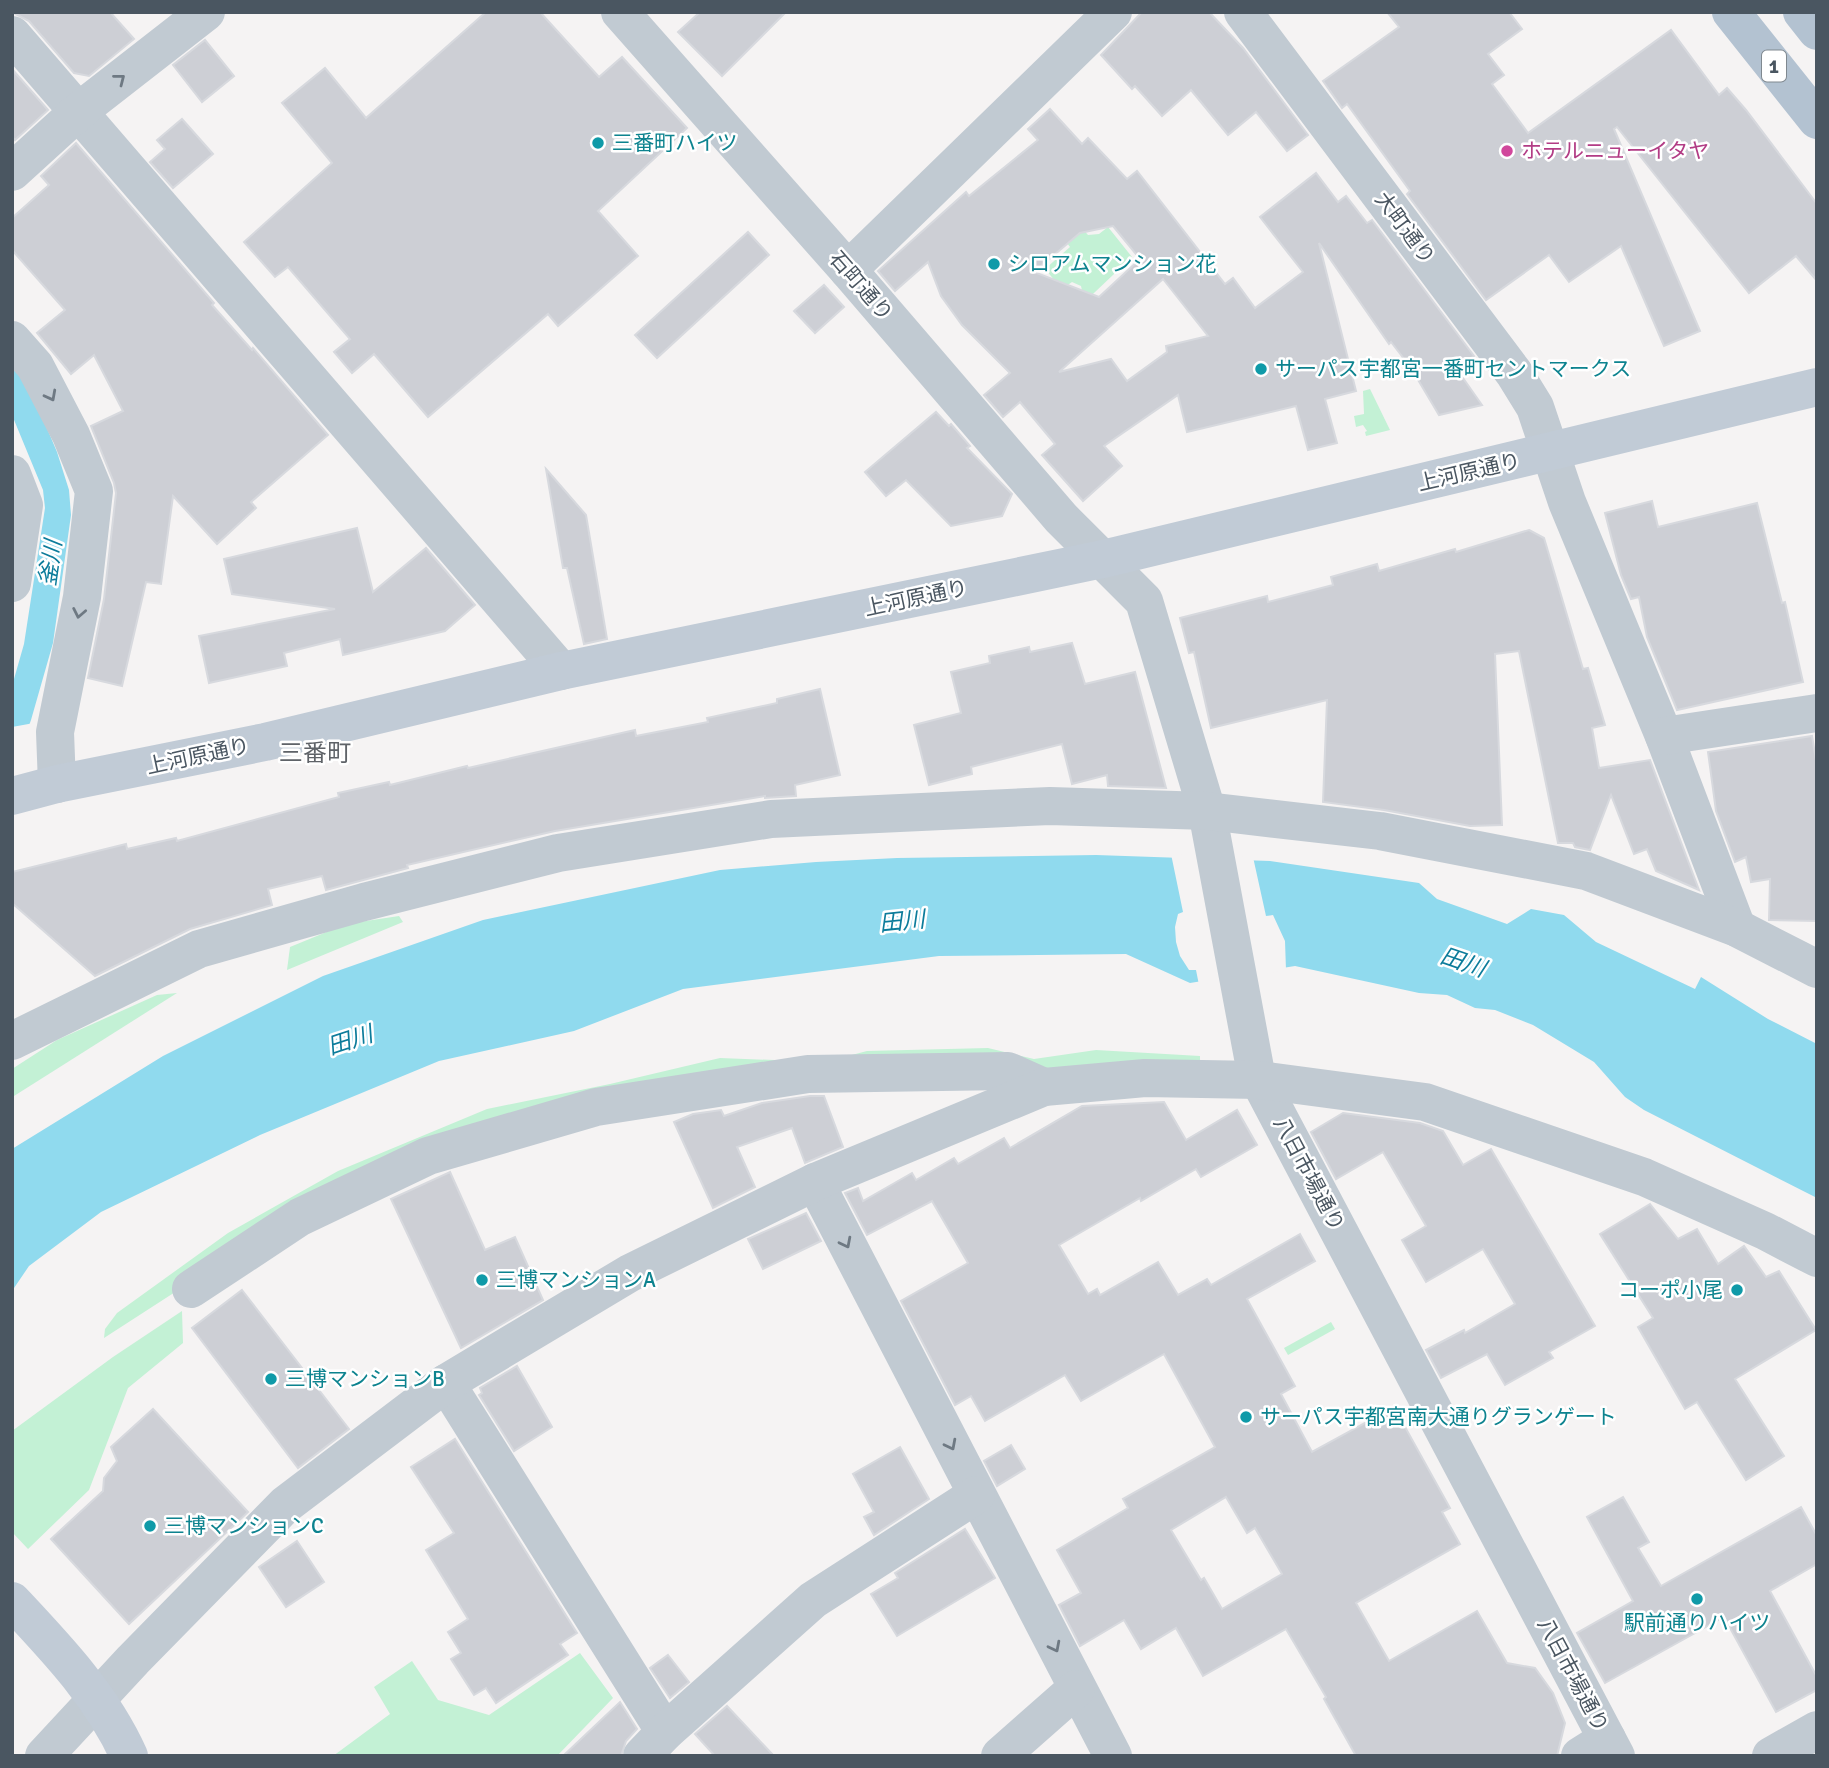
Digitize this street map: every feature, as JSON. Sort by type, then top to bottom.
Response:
[{"type":"main road","name":"1","points":[[1731,12],[1817,120]]},
{"type":"main road","points":[[1802,12],[1817,30]]},
{"type":"street","points":[[12,172],[79,111],[206,12]]},
{"type":"street","name":"石町通り","points":[[620,12],[848,270],[1061,518],[1103,559]]},
{"type":"street","points":[[848,270],[1113,12]]},
{"type":"street","name":"大町通り","points":[[1243,12],[1514,373],[1535,407],[1567,502],[1664,736],[1737,928]]},
{"type":"street","points":[[12,35],[561,671]]},
{"type":"street","points":[[12,340],[35,366],[71,435],[94,491],[82,597],[55,732],[57,784]]},
{"type":"street","name":"上河原通り","points":[[12,796],[57,784],[265,742],[561,671],[1103,559],[1817,387]]},
{"type":"street","points":[[12,474],[24,505],[12,583]]},
{"type":"street","name":"八日市場通り","points":[[1103,559],[1144,601],[1208,816],[1257,1074],[1601,1750]]},
{"type":"street","points":[[1664,736],[1817,713]]},
{"type":"street","points":[[12,1041],[199,949],[364,902],[558,853],[771,819],[1050,806],[1380,831],[1586,871],[1737,928],[1817,969]]},
{"type":"street","points":[[191,1289],[300,1217],[428,1156],[596,1107],[807,1074],[1008,1071],[1044,1087]]},
{"type":"street","points":[[44,1756],[285,1506],[446,1383],[630,1273],[815,1182],[1044,1087],[1145,1078],[1210,1081],[1257,1074],[1424,1102],[1644,1177],[1765,1231],[1817,1258]]},
{"type":"street","points":[[815,1182],[1113,1756]]},
{"type":"street","points":[[446,1383],[653,1744],[813,1600],[976,1495]]},
{"type":"street","points":[[12,1601],[66,1658],[97,1699],[129,1756]]},
{"type":"street","points":[[1000,1756],[1076,1689]]},
{"type":"street","points":[[1770,1756],[1817,1730]]},
{"type":"green space","points":[[1079,225],[1088,235],[1099,234],[1108,227],[1132,257],[1076,310],[1083,295],[1081,286],[1072,282],[1062,289],[1045,269],[1070,247],[1064,239]]},
{"type":"green space","points":[[1370,389],[1390,430],[1366,436],[1367,431],[1363,425],[1356,427],[1354,416],[1364,414],[1363,391]]},
{"type":"green space","points":[[399,916],[403,922],[287,970],[290,947],[346,924]]},
{"type":"green space","points":[[177,993],[12,1097],[12,1069],[57,1040],[157,995]]},
{"type":"green space","points":[[988,1048],[1034,1059],[1096,1050],[1200,1056],[1200,1073],[730,1082],[299,1212],[104,1338],[105,1329],[117,1313],[228,1233],[338,1171],[487,1109],[720,1058],[825,1062],[867,1051]]},
{"type":"green space","points":[[182,1311],[183,1343],[128,1388],[89,1490],[28,1549],[12,1532],[12,1431],[113,1357]]},
{"type":"green space","points":[[1331,1322],[1335,1329],[1288,1355],[1284,1348]]},
{"type":"green space","points":[[580,1653],[613,1698],[557,1756],[333,1756],[390,1714],[374,1687],[412,1661],[438,1700],[489,1715]]},
{"type":"water","name":"釜川","points":[[12,362],[30,388],[57,452],[69,490],[71,515],[53,643],[31,720],[12,773],[12,686],[24,644],[45,508],[43,490],[12,415]]},
{"type":"water","name":"田川","points":[[1096,855],[1270,861],[1419,883],[1437,899],[1507,924],[1531,909],[1564,915],[1596,942],[1695,989],[1701,977],[1768,1019],[1817,1044],[1817,1198],[1644,1110],[1625,1097],[1594,1062],[1533,1025],[1495,1010],[1475,1008],[1447,995],[1419,993],[1295,966],[1190,983],[1126,954],[939,956],[683,989],[574,1031],[439,1061],[260,1135],[101,1212],[29,1266],[12,1291],[12,1149],[163,1056],[323,976],[483,920],[720,870],[897,858]]},
{"type":"pier","points":[[34,723],[16,775],[12,777],[12,727]]},
{"type":"pier","points":[[1171,854],[1253,857],[1266,916],[1273,915],[1285,941],[1286,970],[1199,985],[1196,970],[1189,970],[1180,956],[1176,942],[1178,914],[1183,912]]},
{"type":"building","points":[[12,12],[110,12],[134,39],[89,76],[74,73],[29,21]]},
{"type":"building","points":[[486,12],[540,12],[599,77],[622,57],[687,128],[598,211],[638,256],[558,326],[548,314],[428,417],[374,354],[352,373],[334,352],[350,339],[288,267],[275,277],[244,242],[332,163],[282,103],[325,68],[366,118]]},
{"type":"building","points":[[700,12],[786,12],[722,76],[678,32]]},
{"type":"building","points":[[1142,12],[1209,12],[1243,48],[1308,135],[1287,151],[1256,112],[1228,135],[1191,90],[1162,116],[1135,86],[1132,89],[1101,55]]},
{"type":"building","name":"ホテルニューイタヤ","points":[[1387,12],[1509,12],[1522,29],[1488,54],[1504,75],[1492,84],[1528,133],[1671,30],[1719,95],[1727,88],[1746,110],[1817,204],[1817,281],[1796,256],[1749,293],[1617,127],[1614,129],[1700,331],[1664,346],[1621,246],[1569,282],[1549,255],[1486,300],[1407,194],[1410,191],[1347,104],[1342,108],[1323,81],[1399,27]]},
{"type":"building","points":[[205,40],[234,76],[202,102],[173,65]]},
{"type":"building","points":[[12,69],[48,110],[15,140],[12,136]]},
{"type":"building","points":[[1050,109],[1082,144],[1088,138],[1127,179],[1137,171],[1225,284],[1233,278],[1255,308],[1303,272],[1260,217],[1316,173],[1338,202],[1346,196],[1367,223],[1372,220],[1474,356],[1456,368],[1482,405],[1439,415],[1411,368],[1391,342],[1389,344],[1319,243],[1356,391],[1325,399],[1337,443],[1308,450],[1296,406],[1187,432],[1178,395],[1104,446],[1122,466],[1083,501],[1042,455],[1055,444],[1020,402],[1003,417],[984,395],[1010,373],[962,325],[941,296],[928,262],[895,291],[878,271],[966,192],[969,196],[1038,140],[1028,129]],"holes":[[[1113,226],[1140,259],[1099,297],[1034,272],[1080,233]],[[1163,279],[1208,336],[1166,346],[1167,352],[1127,381],[1111,359],[1059,372]]]},
{"type":"building","points":[[182,119],[213,154],[173,188],[150,162],[165,149],[157,140]]},
{"type":"building","points":[[76,143],[214,303],[212,305],[328,435],[251,502],[256,508],[217,544],[173,496],[161,584],[146,582],[122,686],[88,678],[104,599],[116,493],[91,426],[123,411],[94,355],[71,374],[37,333],[65,310],[12,250],[12,218],[49,185],[41,176]]},
{"type":"building","points":[[748,232],[769,255],[657,358],[635,335]]},
{"type":"building","points":[[824,285],[844,307],[815,333],[794,311]]},
{"type":"building","points":[[936,412],[949,426],[951,424],[970,446],[967,448],[1012,494],[1002,516],[951,526],[906,480],[886,496],[865,472]]},
{"type":"building","points":[[546,469],[586,515],[607,639],[584,644],[567,568],[563,568]]},
{"type":"building","points":[[1652,501],[1658,527],[1757,503],[1782,603],[1785,602],[1803,682],[1677,710],[1647,637],[1639,597],[1631,599],[1621,575],[1605,513]]},
{"type":"building","points":[[357,528],[373,592],[426,548],[475,605],[445,631],[343,655],[340,639],[284,653],[287,666],[209,683],[199,636],[335,609],[232,594],[224,559]]},
{"type":"building","points":[[1529,530],[1544,538],[1583,669],[1588,668],[1605,725],[1592,728],[1599,768],[1650,760],[1699,890],[1656,871],[1647,849],[1634,854],[1611,795],[1590,850],[1575,847],[1573,843],[1558,843],[1519,651],[1495,654],[1502,825],[1470,826],[1323,802],[1327,700],[1211,728],[1194,652],[1189,653],[1180,618],[1267,596],[1268,602],[1333,585],[1331,577],[1377,564],[1379,571]]},
{"type":"building","points":[[1072,643],[1085,684],[1135,672],[1166,788],[1108,786],[1107,775],[1072,784],[1062,744],[971,767],[972,774],[929,785],[914,725],[961,713],[951,672],[990,663],[989,656],[1029,647],[1030,652]]},
{"type":"building","points":[[820,689],[840,775],[795,785],[796,796],[765,796],[555,831],[407,865],[408,868],[326,890],[322,876],[268,889],[272,905],[190,929],[95,976],[12,903],[12,872],[126,844],[127,849],[176,838],[177,841],[339,797],[338,793],[389,782],[390,785],[635,730],[636,736],[708,722],[707,718],[777,703],[777,699]]},
{"type":"building","points":[[1812,736],[1817,766],[1817,921],[1769,920],[1770,879],[1751,882],[1746,857],[1735,862],[1716,811],[1708,752]]},
{"type":"building","points":[[824,1096],[843,1147],[805,1163],[792,1128],[737,1147],[755,1187],[713,1208],[674,1122],[693,1114],[721,1110],[724,1116],[762,1103]]},
{"type":"building","points":[[1164,1102],[1186,1140],[1237,1110],[1257,1145],[1201,1177],[1196,1169],[1059,1245],[1088,1294],[1097,1289],[1100,1295],[1158,1262],[1178,1295],[1207,1279],[1211,1285],[1300,1234],[1315,1261],[1247,1299],[1295,1386],[1281,1394],[1312,1452],[1394,1407],[1450,1508],[1442,1512],[1460,1544],[1356,1603],[1389,1661],[1477,1611],[1507,1663],[1535,1668],[1553,1693],[1565,1723],[1557,1756],[1356,1756],[1324,1699],[1326,1697],[1286,1629],[1203,1676],[1176,1628],[1141,1649],[1124,1620],[1080,1646],[1059,1605],[1081,1593],[1057,1550],[1128,1508],[1123,1499],[1215,1447],[1164,1354],[1081,1401],[1065,1375],[985,1421],[971,1396],[955,1405],[901,1301],[968,1263],[932,1201],[867,1235],[845,1193],[858,1188],[863,1201],[912,1173],[916,1180],[954,1158],[958,1164],[1004,1138],[1010,1148],[1082,1106]],"holes":[[[1226,1497],[1247,1533],[1255,1528],[1282,1574],[1222,1609],[1171,1530]]]},
{"type":"building","points":[[1343,1113],[1420,1123],[1443,1131],[1463,1165],[1491,1149],[1595,1326],[1549,1352],[1553,1358],[1505,1385],[1487,1354],[1441,1378],[1426,1350],[1464,1330],[1465,1333],[1515,1304],[1483,1249],[1426,1282],[1402,1240],[1426,1226],[1383,1152],[1336,1179],[1311,1132]]},
{"type":"building","name":"三博マンションA","points":[[450,1172],[485,1250],[515,1237],[543,1300],[461,1348],[391,1199]]},
{"type":"building","name":"コーポ小尾","points":[[1650,1204],[1678,1239],[1697,1229],[1718,1264],[1744,1246],[1766,1277],[1779,1271],[1816,1330],[1735,1379],[1784,1456],[1746,1480],[1697,1402],[1685,1409],[1638,1327],[1653,1318],[1600,1234]]},
{"type":"building","points":[[806,1213],[821,1241],[763,1269],[748,1239]]},
{"type":"building","name":"三博マンションB","points":[[242,1290],[349,1429],[298,1468],[192,1328]]},
{"type":"building","points":[[517,1366],[552,1427],[514,1451],[479,1395],[482,1393],[480,1388]]},
{"type":"building","name":"三博マンションC","points":[[153,1409],[248,1512],[129,1624],[51,1539],[103,1491],[104,1478],[117,1461],[111,1447]]},
{"type":"building","points":[[455,1439],[577,1633],[560,1644],[568,1655],[496,1703],[486,1688],[474,1695],[451,1659],[461,1653],[448,1632],[468,1619],[426,1550],[454,1533],[411,1467]]},
{"type":"building","points":[[1011,1445],[1025,1469],[997,1486],[984,1461]]},
{"type":"building","points":[[900,1447],[929,1499],[874,1535],[864,1517],[874,1512],[853,1474]]},
{"type":"building","name":"駅前通りハイツ","points":[[1623,1497],[1649,1542],[1638,1548],[1661,1586],[1801,1507],[1817,1536],[1817,1564],[1770,1591],[1817,1677],[1817,1690],[1776,1712],[1724,1617],[1605,1683],[1577,1633],[1633,1601],[1587,1517]]},
{"type":"building","points":[[965,1529],[995,1578],[897,1636],[871,1594],[898,1578],[895,1573]]},
{"type":"building","points":[[297,1541],[324,1582],[286,1607],[259,1567]]},
{"type":"building","points":[[668,1655],[689,1682],[670,1698],[650,1668]]},
{"type":"building","points":[[620,1702],[637,1729],[626,1741],[621,1756],[563,1756]]},
{"type":"building","points":[[727,1706],[774,1756],[715,1756],[695,1734]]},
{"type":"place","name":"三番町ハイツ","points":[[598,143]]},
{"type":"place","name":"ホテルニューイタヤ","points":[[1507,151]]},
{"type":"place","name":"シロアムマンション花","points":[[994,264]]},
{"type":"place","name":"サーパス宇都宮一番町セントマークス","points":[[1261,369]]},
{"type":"place","name":"三博マンションA","points":[[482,1280]]},
{"type":"place","name":"コーポ小尾","points":[[1737,1290]]},
{"type":"place","name":"三博マンションB","points":[[271,1379]]},
{"type":"place","name":"サーパス宇都宮南大通りグランゲート","points":[[1246,1417]]},
{"type":"place","name":"三博マンションC","points":[[150,1526]]},
{"type":"place","name":"駅前通りハイツ","points":[[1697,1599]]},
{"type":"district","name":"三番町","points":[[315,753]]}]
